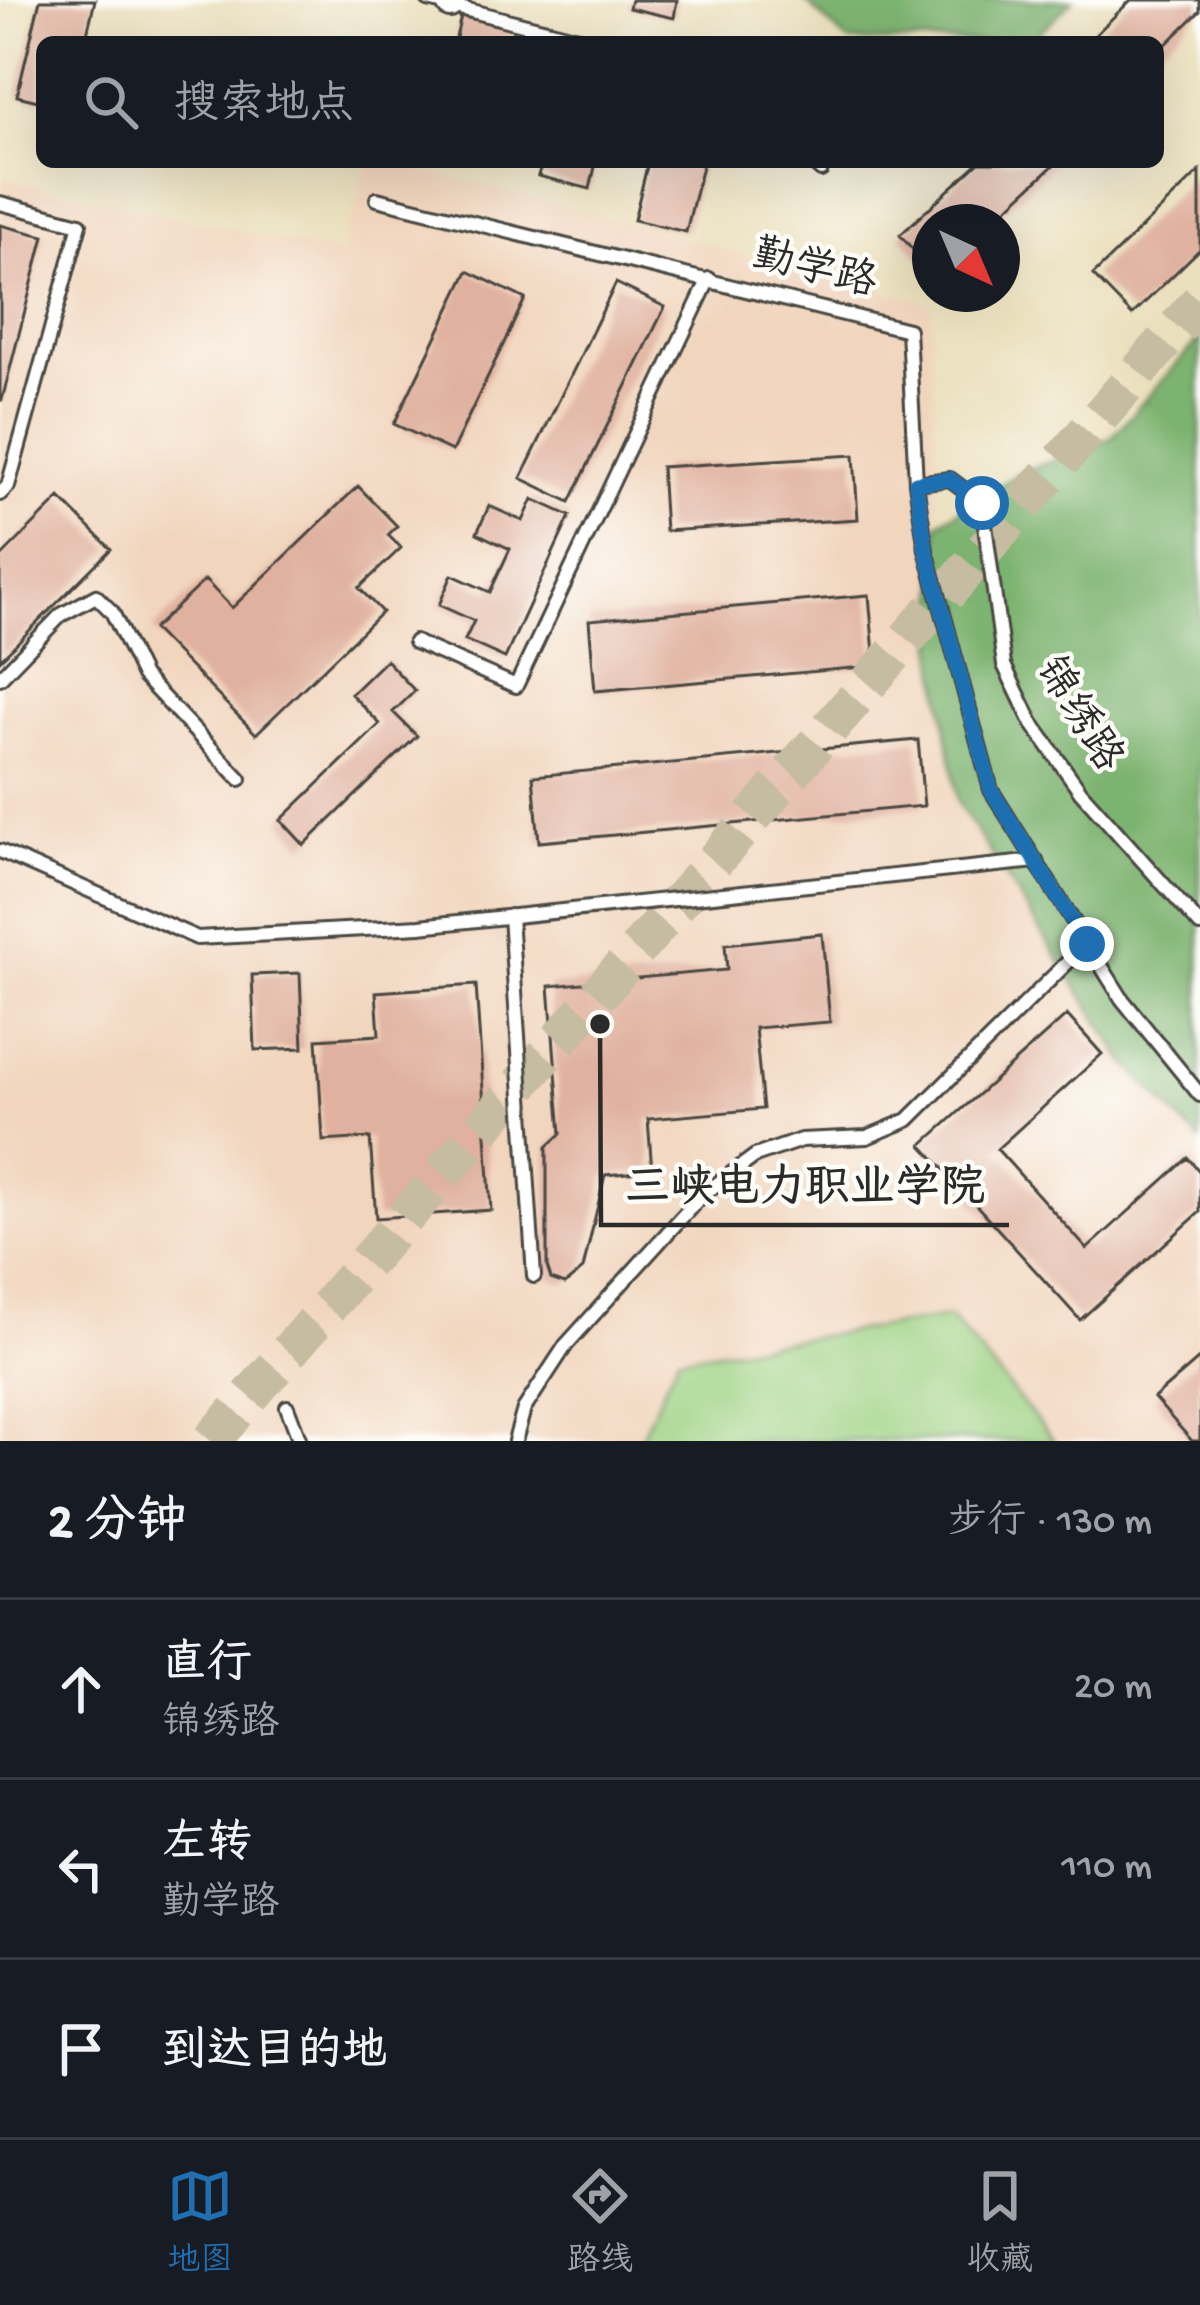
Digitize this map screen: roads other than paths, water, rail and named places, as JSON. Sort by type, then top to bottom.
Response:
[{"type":"lane","points":[[443,2],[571,36]]},
{"type":"lane","name":"勤学路","points":[[377,199],[908,329],[916,483],[926,550],[991,790],[1122,1000],[1200,1095]]},
{"type":"lane","points":[[0,203],[80,224],[8,486],[0,494]]},
{"type":"lane","points":[[415,642],[516,686],[709,279]]},
{"type":"lane","name":"锦绣路","points":[[916,483],[950,479],[982,503],[1004,665],[1032,723],[1081,792],[1200,926]]},
{"type":"lane","points":[[0,678],[61,615],[96,596],[112,612],[143,676],[240,779]]},
{"type":"lane","points":[[0,851],[197,938],[420,926],[1036,861]]},
{"type":"lane","points":[[510,916],[534,1276]]},
{"type":"lane","points":[[515,1441],[524,1409],[566,1345],[701,1196],[754,1156],[801,1139],[867,1137],[908,1120],[1087,944]]},
{"type":"lane","points":[[287,1407],[300,1441]]},
{"type":"tunnel","points":[[211,1441],[1200,301]]},
{"type":"place","name":"三峡电力职业学院","points":[[600,1024]]}]
